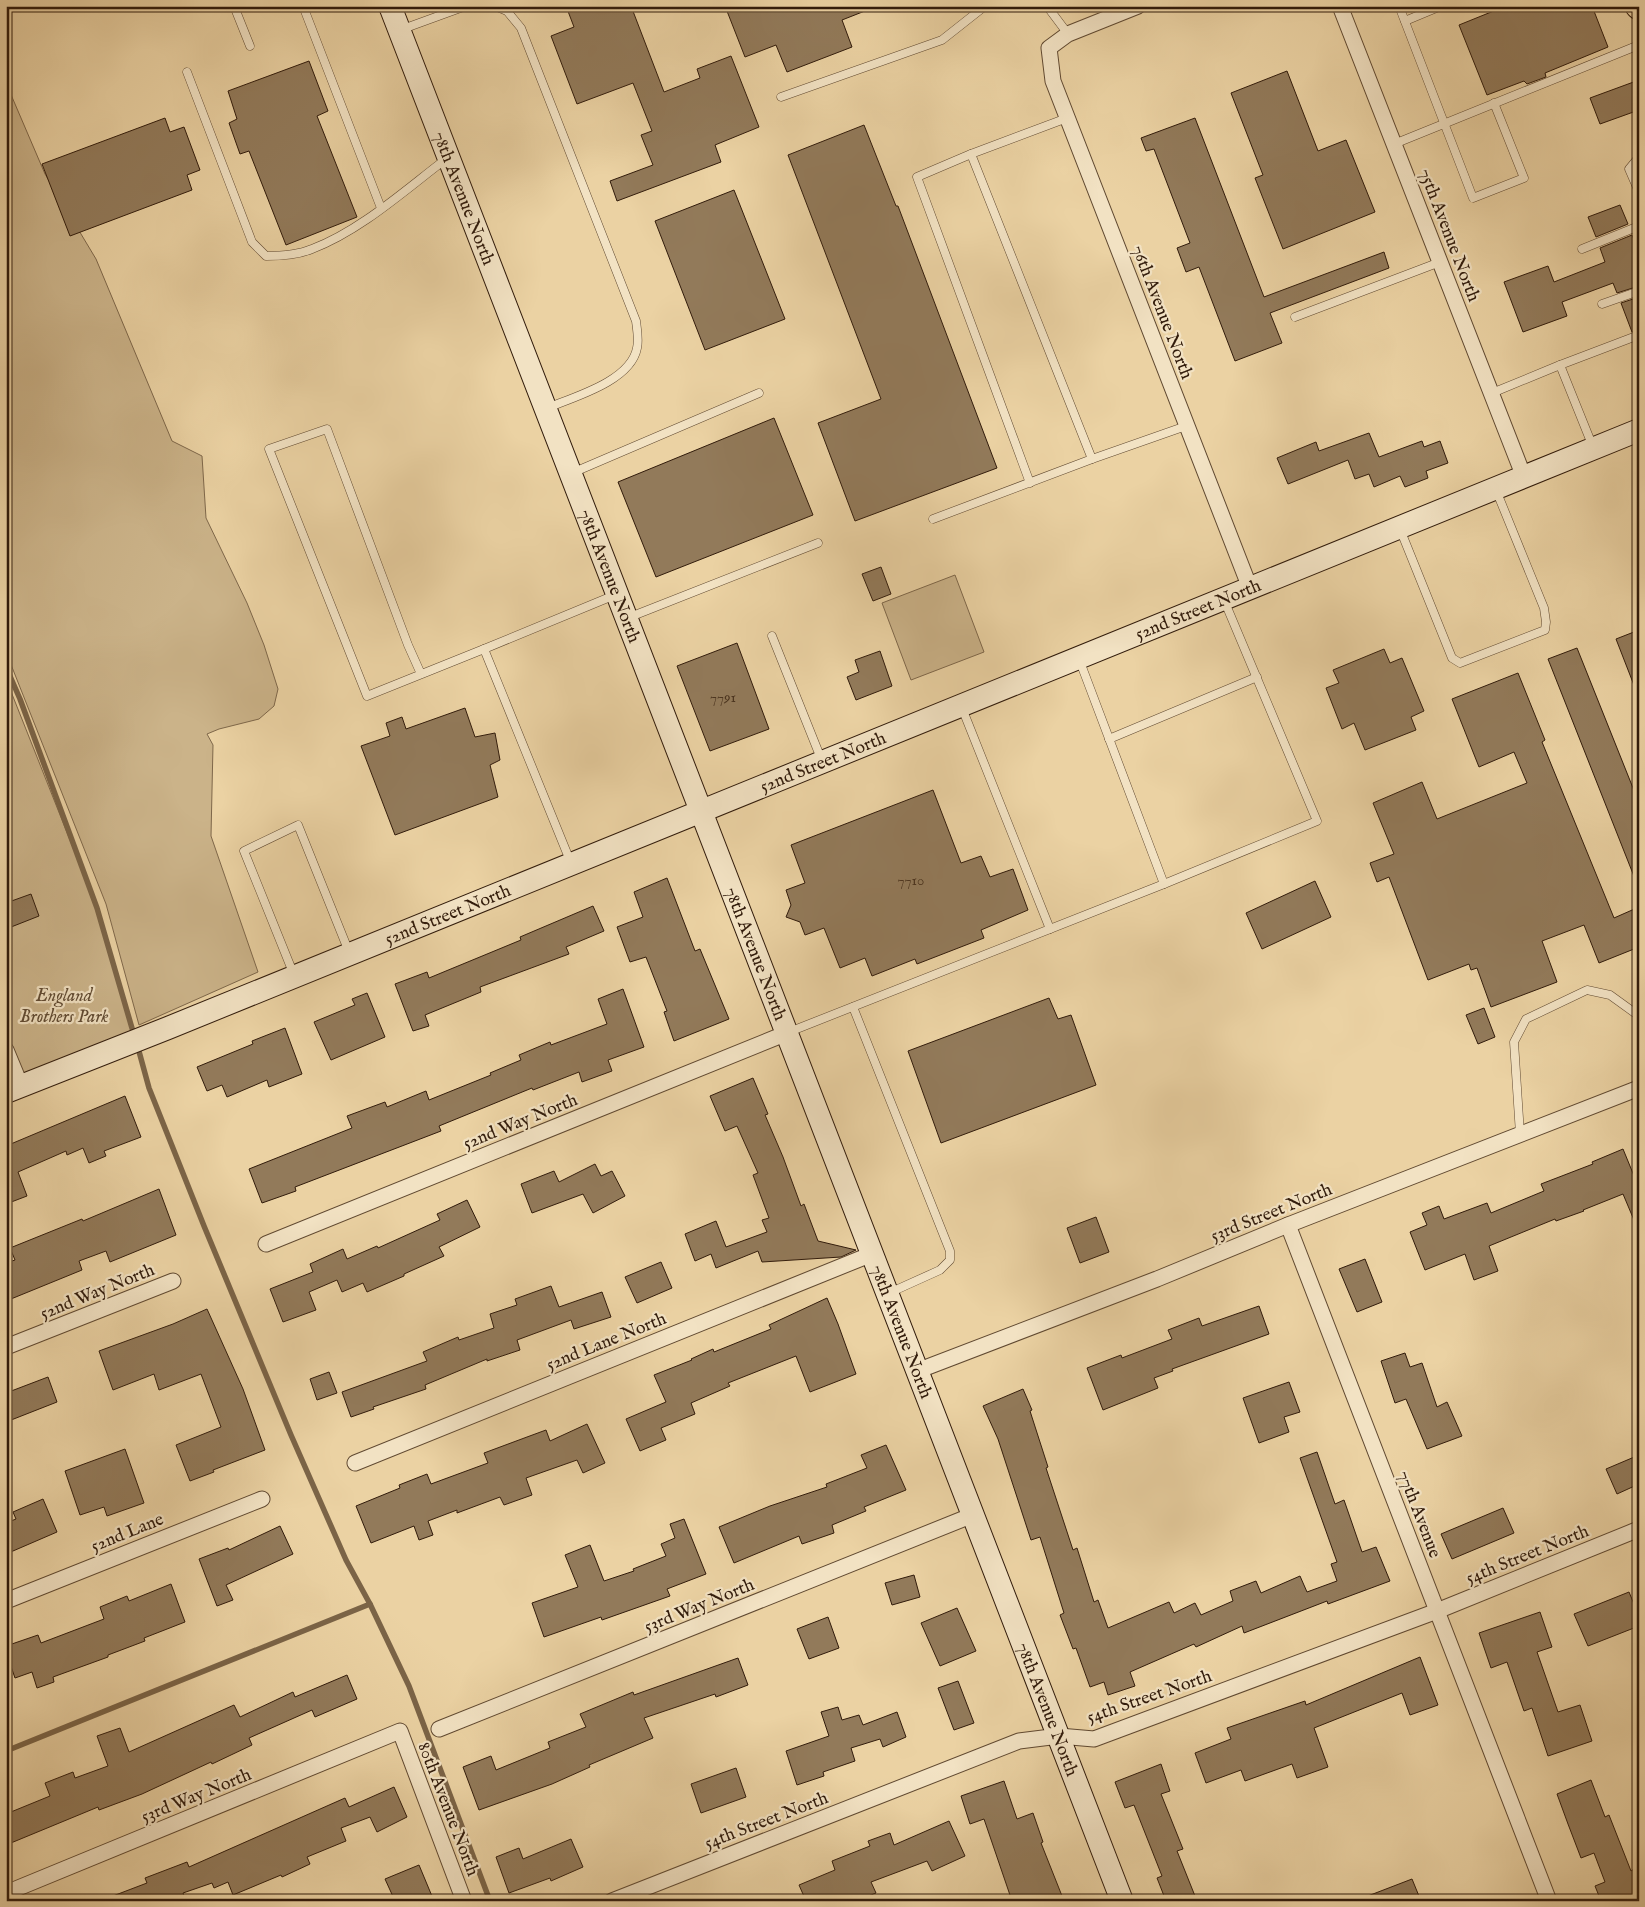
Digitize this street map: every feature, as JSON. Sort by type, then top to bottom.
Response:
[{"type":"street","name":"78th Avenue North","points":[[390,6],[1122,1901]]},
{"type":"street","points":[[1068,34],[1138,6]]},
{"type":"street","name":"75th Avenue North","points":[[1340,6],[1524,477]]},
{"type":"street","name":"76th Avenue North","points":[[1068,34],[1049,48],[1053,81],[1250,588]]},
{"type":"street","name":"52nd Street North","points":[[14,1089],[295,977],[1639,430]]},
{"type":"street","name":"52nd Way North","points":[[266,1244],[787,1033]]},
{"type":"street","points":[[6,1050],[14,1089]]},
{"type":"street","name":"53rd Street North","points":[[917,1371],[1157,1279],[1288,1225],[1639,1088]]},
{"type":"street","name":"77th Avenue","points":[[1288,1225],[1549,1901]]},
{"type":"street","name":"52nd Lane North","points":[[355,1463],[872,1254]]},
{"type":"street","name":"52nd Way North","points":[[6,1347],[173,1282]]},
{"type":"street","name":"52nd Lane","points":[[6,1600],[262,1499]]},
{"type":"street","name":"53rd Way North","points":[[439,1729],[973,1515]]},
{"type":"street","name":"54th Street North","points":[[612,1901],[1018,1741],[1058,1736],[1094,1738],[1437,1610],[1639,1529]]},
{"type":"street","name":"53rd Way North","points":[[6,1894],[400,1731]]},
{"type":"street","name":"80th Avenue North","points":[[400,1731],[464,1901]]},
{"type":"lane","points":[[234,6],[250,46]]},
{"type":"lane","points":[[303,6],[381,208]]},
{"type":"lane","points":[[399,30],[466,6]]},
{"type":"lane","points":[[496,6],[507,11],[521,28],[636,320],[637,348],[630,364],[615,378],[590,391],[545,409]]},
{"type":"lane","points":[[780,98],[942,40],[985,6]]},
{"type":"lane","points":[[1047,6],[1068,34]]},
{"type":"lane","points":[[1399,6],[1473,198],[1524,178],[1494,103]]},
{"type":"lane","points":[[1405,21],[1441,6]]},
{"type":"lane","points":[[1394,144],[1639,45]]},
{"type":"lane","points":[[187,72],[252,242],[266,256],[280,256],[311,250],[350,230],[448,158]]},
{"type":"lane","points":[[1030,482],[917,177],[971,154],[1067,118]]},
{"type":"lane","points":[[971,154],[1092,459]]},
{"type":"lane","points":[[1639,157],[1629,169],[1639,192]]},
{"type":"lane","points":[[1582,249],[1639,226]]},
{"type":"lane","points":[[1295,316],[1440,262]]},
{"type":"lane","points":[[1602,304],[1639,291]]},
{"type":"lane","points":[[1492,393],[1639,335]]},
{"type":"lane","points":[[1560,365],[1593,449]]},
{"type":"lane","points":[[570,474],[758,393]]},
{"type":"lane","points":[[933,519],[1186,426]]},
{"type":"lane","points":[[421,674],[327,428],[269,449],[367,696],[617,595]]},
{"type":"lane","points":[[1399,528],[1452,658],[1460,663],[1545,630],[1544,608],[1495,489]]},
{"type":"lane","points":[[626,618],[818,543]]},
{"type":"lane","points":[[787,1033],[1164,884],[1317,821],[1224,599]]},
{"type":"lane","points":[[772,636],[822,762]]},
{"type":"lane","points":[[484,649],[571,864]]},
{"type":"lane","points":[[1078,658],[1164,884]]},
{"type":"lane","points":[[1109,739],[1257,677]]},
{"type":"lane","points":[[961,706],[1050,929]]},
{"type":"lane","points":[[295,977],[244,851],[298,825],[350,954]]},
{"type":"lane","points":[[1520,1134],[1514,1042],[1526,1019],[1587,990],[1610,995],[1639,1016]]},
{"type":"lane","points":[[853,1007],[950,1251],[950,1260],[940,1270],[887,1294]]},
{"type":"green space","points":[[6,83],[45,174],[96,259],[172,441],[202,456],[206,518],[247,603],[264,645],[278,689],[274,706],[259,719],[207,734],[213,745],[211,836],[258,972],[139,1025],[106,904],[6,652]]},
{"type":"green space","points":[[955,575],[984,652],[911,680],[882,603]]},
{"type":"green space","name":"England Brothers Park","points":[[6,679],[97,908],[134,1041],[6,1092]]},
{"type":"building","points":[[566,6],[631,6],[664,92],[700,78],[697,69],[731,56],[759,127],[715,145],[721,162],[617,201],[610,181],[653,165],[641,135],[652,131],[633,83],[577,104],[551,36],[574,27]]},
{"type":"building","points":[[725,6],[875,7],[842,20],[852,47],[787,72],[776,45],[745,57]]},
{"type":"building","points":[[1506,6],[1592,6],[1608,47],[1545,73],[1546,77],[1527,84],[1524,81],[1487,95],[1459,25]]},
{"type":"building","points":[[309,61],[328,111],[317,116],[357,217],[286,245],[249,151],[240,154],[229,123],[237,119],[228,91]]},
{"type":"building","points":[[1287,71],[1318,151],[1346,140],[1375,212],[1283,249],[1255,178],[1263,175],[1231,93]]},
{"type":"building","points":[[1639,80],[1639,110],[1600,124],[1590,98]]},
{"type":"building","points":[[165,118],[170,132],[184,127],[200,170],[187,175],[192,190],[70,236],[42,164]]},
{"type":"building","points":[[1195,118],[1264,297],[1384,252],[1389,268],[1270,313],[1282,343],[1235,361],[1199,267],[1186,272],[1177,248],[1190,243],[1154,149],[1146,151],[1141,138]]},
{"type":"building","points":[[864,125],[896,206],[898,206],[997,468],[855,521],[818,423],[881,399],[788,155]]},
{"type":"building","points":[[734,190],[785,319],[705,350],[655,221]]},
{"type":"building","points":[[1620,205],[1628,224],[1596,237],[1588,217]]},
{"type":"building","points":[[1632,235],[1639,252],[1639,286],[1617,293],[1613,283],[1562,302],[1567,316],[1523,332],[1504,282],[1548,266],[1554,282],[1605,262],[1600,248]]},
{"type":"building","points":[[1639,297],[1639,330],[1632,332],[1621,303]]},
{"type":"building","points":[[774,418],[813,515],[656,577],[618,482]]},
{"type":"building","points":[[1369,433],[1379,457],[1422,441],[1424,447],[1440,441],[1448,463],[1426,471],[1428,478],[1405,487],[1400,476],[1374,487],[1369,474],[1355,479],[1348,460],[1288,484],[1277,458],[1316,442],[1319,451]]},
{"type":"building","points":[[881,567],[891,594],[873,601],[862,574]]},
{"type":"building","points":[[1639,630],[1639,693],[1637,693],[1616,639]]},
{"type":"building","points":[[737,643],[769,729],[710,751],[677,666]]},
{"type":"building","points":[[1577,648],[1639,803],[1639,889],[1548,659]]},
{"type":"building","points":[[1384,649],[1390,663],[1402,658],[1424,711],[1411,717],[1416,730],[1365,750],[1354,723],[1342,729],[1326,688],[1339,683],[1333,670]]},
{"type":"building","points":[[880,651],[892,686],[856,700],[847,677],[859,672],[855,660]]},
{"type":"building","points":[[1518,673],[1545,740],[1542,742],[1614,918],[1639,907],[1639,947],[1599,963],[1584,925],[1542,941],[1557,982],[1491,1007],[1477,968],[1471,970],[1469,964],[1428,980],[1389,877],[1377,882],[1370,863],[1394,854],[1373,803],[1422,782],[1437,819],[1527,783],[1514,752],[1479,767],[1452,699]]},
{"type":"building","points":[[465,708],[475,737],[495,733],[500,760],[490,765],[498,797],[395,835],[361,746],[390,736],[386,723],[402,717],[406,729]]},
{"type":"building","points":[[933,790],[961,863],[981,856],[990,877],[1013,869],[1028,910],[981,930],[984,938],[917,964],[915,959],[872,976],[865,958],[840,968],[824,928],[805,935],[800,922],[786,917],[791,905],[786,890],[805,883],[791,845]]},
{"type":"building","points":[[667,878],[695,951],[700,949],[729,1019],[674,1041],[664,1012],[667,1011],[646,957],[630,962],[617,927],[643,917],[634,892]]},
{"type":"building","points":[[1315,881],[1331,917],[1262,949],[1246,913]]},
{"type":"building","points":[[31,894],[39,916],[6,929],[6,903]]},
{"type":"building","points":[[593,906],[604,931],[566,947],[569,954],[480,987],[481,992],[425,1015],[429,1026],[413,1031],[395,984],[427,972],[429,978],[521,940],[520,937]]},
{"type":"building","points":[[623,989],[644,1047],[608,1060],[612,1071],[582,1082],[579,1072],[533,1090],[532,1088],[439,1126],[441,1131],[295,1187],[296,1191],[262,1203],[249,1169],[352,1128],[347,1116],[385,1102],[387,1107],[426,1091],[429,1100],[491,1075],[490,1073],[521,1060],[519,1055],[550,1042],[551,1045],[607,1024],[598,999]]},
{"type":"building","points":[[367,993],[385,1037],[331,1060],[314,1022],[355,1005],[352,999]]},
{"type":"building","points":[[1049,998],[1058,1019],[1071,1015],[1096,1085],[941,1143],[908,1051]]},
{"type":"building","points":[[1484,1008],[1495,1037],[1478,1044],[1466,1015]]},
{"type":"building","points":[[285,1028],[302,1074],[269,1087],[267,1080],[227,1097],[222,1085],[207,1091],[197,1067],[253,1044],[252,1041]]},
{"type":"building","points":[[753,1078],[768,1114],[765,1115],[801,1206],[804,1204],[818,1241],[856,1250],[841,1257],[762,1262],[758,1251],[716,1268],[711,1254],[695,1261],[685,1234],[716,1221],[726,1247],[767,1232],[762,1220],[769,1218],[753,1175],[758,1173],[737,1126],[725,1131],[710,1096]]},
{"type":"building","points":[[125,1096],[141,1137],[104,1151],[106,1156],[89,1163],[83,1148],[67,1155],[66,1151],[18,1172],[27,1196],[6,1204],[6,1146]]},
{"type":"building","points":[[1623,1149],[1639,1188],[1639,1232],[1623,1194],[1584,1211],[1556,1221],[1555,1219],[1489,1246],[1498,1271],[1474,1280],[1465,1254],[1425,1270],[1410,1232],[1427,1225],[1422,1213],[1439,1206],[1444,1219],[1487,1203],[1491,1213],[1544,1191],[1541,1184],[1593,1164],[1592,1162]]},
{"type":"building","points":[[595,1164],[601,1176],[612,1171],[625,1196],[593,1213],[583,1194],[532,1213],[521,1184],[554,1171],[559,1182]]},
{"type":"building","points":[[159,1189],[176,1235],[110,1262],[106,1251],[79,1261],[82,1270],[6,1301],[6,1263],[15,1260],[10,1248],[82,1219],[83,1221]]},
{"type":"building","points":[[467,1200],[480,1227],[439,1247],[444,1256],[367,1292],[363,1283],[342,1292],[337,1280],[309,1292],[316,1310],[283,1322],[270,1289],[313,1272],[310,1264],[343,1249],[347,1259],[377,1246],[378,1248],[440,1220],[437,1214]]},
{"type":"building","points":[[1096,1217],[1109,1252],[1080,1263],[1067,1228]]},
{"type":"building","points":[[1365,1259],[1382,1302],[1357,1312],[1339,1269]]},
{"type":"building","points":[[661,1262],[672,1288],[637,1303],[625,1277]]},
{"type":"building","points":[[551,1286],[559,1307],[602,1292],[611,1317],[574,1329],[571,1320],[517,1340],[520,1350],[487,1361],[487,1359],[425,1385],[426,1389],[373,1407],[374,1409],[351,1417],[342,1392],[427,1361],[423,1352],[458,1337],[459,1340],[494,1328],[490,1314],[517,1305],[515,1299]]},
{"type":"building","points":[[827,1298],[856,1374],[810,1392],[796,1356],[728,1383],[730,1386],[691,1403],[695,1414],[661,1428],[666,1440],[640,1451],[626,1419],[666,1402],[654,1375],[692,1360],[713,1349],[714,1352],[771,1329],[769,1325]]},
{"type":"building","points":[[1259,1306],[1269,1334],[1172,1369],[1173,1371],[1154,1378],[1158,1388],[1103,1410],[1087,1368],[1121,1355],[1122,1358],[1172,1339],[1168,1330],[1199,1318],[1202,1326]]},
{"type":"building","points":[[207,1309],[243,1389],[265,1450],[190,1481],[176,1445],[221,1427],[201,1374],[159,1390],[154,1374],[113,1390],[99,1351],[173,1324]]},
{"type":"building","points":[[1405,1353],[1410,1367],[1422,1363],[1437,1407],[1447,1402],[1462,1436],[1427,1449],[1406,1399],[1395,1403],[1381,1361]]},
{"type":"building","points":[[329,1372],[337,1393],[317,1400],[310,1379]]},
{"type":"building","points":[[48,1377],[57,1402],[6,1422],[6,1393]]},
{"type":"building","points":[[1289,1382],[1300,1412],[1284,1417],[1289,1432],[1259,1443],[1243,1398]]},
{"type":"building","points":[[1023,1389],[1032,1410],[1030,1411],[1048,1467],[1046,1468],[1073,1550],[1077,1548],[1094,1602],[1098,1600],[1108,1628],[1169,1602],[1174,1613],[1195,1603],[1201,1615],[1233,1601],[1230,1591],[1256,1581],[1261,1593],[1300,1576],[1307,1592],[1337,1581],[1331,1564],[1337,1562],[1300,1458],[1317,1452],[1335,1504],[1344,1500],[1362,1552],[1376,1547],[1390,1581],[1328,1604],[1327,1601],[1244,1633],[1242,1626],[1196,1647],[1194,1644],[1130,1672],[1135,1686],[1108,1695],[1104,1682],[1090,1687],[1076,1648],[1073,1649],[1060,1615],[1064,1613],[1040,1537],[1031,1540],[998,1439],[983,1406]]},
{"type":"building","points":[[587,1424],[605,1463],[583,1473],[577,1460],[526,1478],[532,1495],[504,1505],[500,1497],[457,1513],[457,1510],[428,1521],[433,1535],[419,1540],[414,1526],[371,1543],[356,1506],[400,1488],[399,1485],[427,1474],[431,1484],[488,1463],[484,1453],[546,1430],[550,1441]]},
{"type":"building","points":[[886,1445],[906,1490],[864,1507],[866,1511],[832,1525],[834,1533],[802,1544],[799,1536],[734,1563],[719,1527],[770,1506],[827,1487],[826,1484],[867,1468],[861,1455]]},
{"type":"building","points":[[125,1449],[144,1503],[107,1516],[104,1507],[80,1515],[65,1471]]},
{"type":"building","points":[[1639,1455],[1639,1484],[1617,1494],[1606,1469]]},
{"type":"building","points":[[43,1499],[57,1532],[6,1554],[6,1523],[16,1519],[13,1512]]},
{"type":"building","points":[[1503,1508],[1514,1533],[1452,1559],[1441,1534]]},
{"type":"building","points":[[684,1519],[706,1574],[667,1589],[670,1596],[602,1620],[601,1617],[544,1637],[532,1603],[578,1587],[565,1555],[590,1545],[604,1581],[634,1571],[633,1569],[666,1556],[661,1544],[675,1538],[670,1524]]},
{"type":"building","points":[[280,1526],[293,1554],[226,1585],[233,1600],[217,1606],[199,1559],[228,1548],[229,1550]]},
{"type":"building","points":[[914,1575],[920,1597],[892,1605],[885,1583]]},
{"type":"building","points":[[171,1584],[185,1622],[144,1638],[145,1641],[108,1655],[108,1657],[53,1677],[54,1682],[37,1688],[32,1672],[15,1678],[6,1652],[6,1646],[38,1635],[41,1643],[104,1619],[100,1607],[127,1596],[129,1601]]},
{"type":"building","points":[[1629,1592],[1639,1616],[1639,1626],[1588,1646],[1574,1614]]},
{"type":"building","points":[[957,1608],[976,1651],[940,1666],[921,1623]]},
{"type":"building","points":[[1540,1612],[1552,1647],[1537,1652],[1558,1712],[1580,1705],[1592,1741],[1548,1756],[1532,1708],[1524,1711],[1507,1662],[1491,1668],[1479,1633]]},
{"type":"building","points":[[828,1617],[839,1648],[809,1659],[797,1629]]},
{"type":"building","points":[[1420,1657],[1438,1705],[1410,1715],[1402,1693],[1314,1728],[1328,1767],[1297,1778],[1292,1764],[1245,1781],[1241,1770],[1206,1783],[1195,1753],[1231,1739],[1227,1728],[1305,1701],[1306,1705]]},
{"type":"building","points":[[738,1658],[748,1685],[716,1697],[715,1694],[644,1718],[653,1738],[589,1765],[590,1767],[552,1784],[479,1810],[463,1767],[491,1756],[496,1770],[550,1748],[548,1742],[586,1727],[580,1714],[633,1692],[634,1695]]},
{"type":"building","points":[[347,1675],[357,1699],[315,1717],[312,1710],[249,1738],[252,1745],[212,1764],[211,1762],[142,1794],[99,1810],[98,1807],[6,1845],[6,1814],[50,1796],[45,1783],[73,1772],[75,1778],[108,1766],[97,1736],[120,1728],[129,1752],[234,1705],[240,1717],[293,1692],[295,1697]]},
{"type":"building","points":[[958,1681],[974,1723],[954,1730],[938,1688]]},
{"type":"building","points":[[838,1707],[842,1720],[859,1715],[863,1725],[897,1712],[906,1737],[883,1747],[880,1739],[851,1748],[855,1761],[823,1772],[824,1776],[797,1785],[786,1751],[829,1736],[821,1712]]},
{"type":"building","points":[[1161,1764],[1170,1791],[1161,1794],[1183,1849],[1177,1851],[1197,1901],[1166,1901],[1157,1878],[1162,1876],[1134,1805],[1125,1808],[1115,1782]]},
{"type":"building","points":[[736,1768],[746,1797],[701,1813],[691,1784]]},
{"type":"building","points":[[1591,1780],[1605,1817],[1609,1815],[1631,1871],[1634,1869],[1639,1880],[1639,1901],[1601,1901],[1595,1886],[1605,1882],[1594,1853],[1581,1858],[1557,1794]]},
{"type":"building","points":[[1004,1781],[1017,1819],[1033,1813],[1043,1842],[1041,1843],[1064,1901],[1012,1901],[984,1819],[970,1824],[961,1796]]},
{"type":"building","points":[[394,1787],[407,1817],[377,1832],[370,1817],[341,1828],[346,1841],[307,1857],[310,1864],[282,1877],[281,1875],[233,1895],[228,1882],[214,1888],[212,1883],[183,1893],[186,1901],[105,1901],[105,1899],[147,1883],[145,1878],[187,1862],[189,1867],[345,1798],[349,1807]]},
{"type":"building","points":[[949,1821],[965,1856],[932,1871],[927,1861],[871,1882],[876,1893],[856,1901],[806,1901],[799,1885],[835,1870],[832,1861],[870,1846],[868,1841],[890,1833],[894,1845]]},
{"type":"building","points":[[571,1839],[583,1867],[551,1881],[550,1878],[509,1893],[496,1857],[519,1848],[523,1859]]},
{"type":"building","points":[[419,1865],[434,1901],[395,1901],[385,1879]]},
{"type":"building","points":[[1412,1879],[1421,1901],[1360,1901],[1360,1899]]},
{"type":"waterway","points":[[6,667],[20,699],[97,908],[134,1035]]},
{"type":"waterway","points":[[137,1044],[149,1088],[204,1226],[291,1435],[346,1560],[370,1604],[409,1686],[490,1901]]},
{"type":"waterway","points":[[6,1751],[370,1604]]}]
